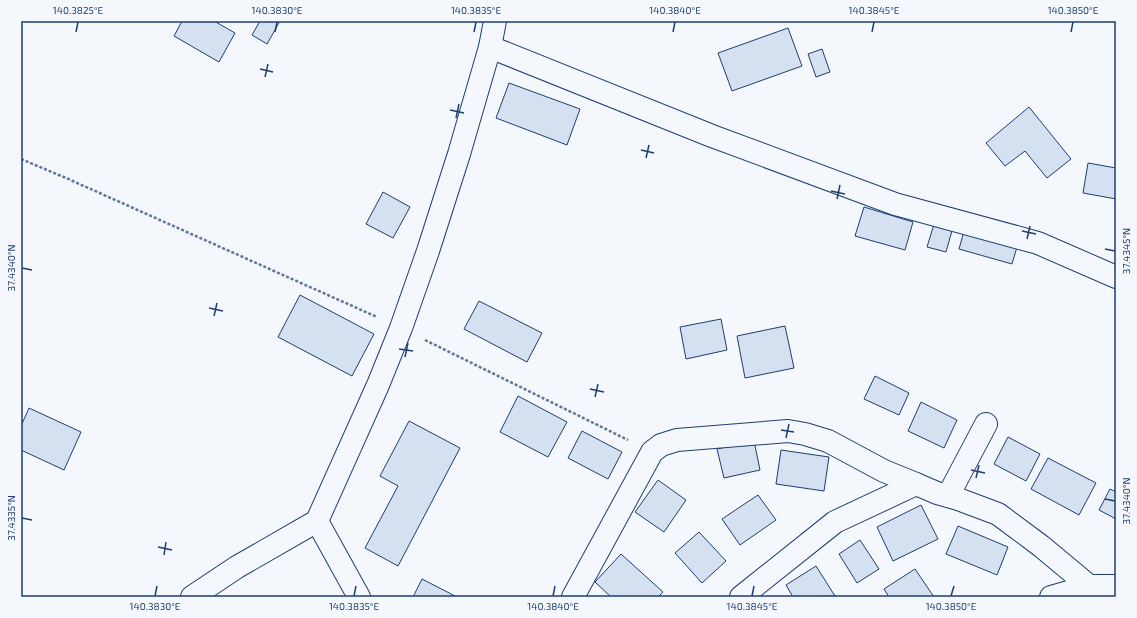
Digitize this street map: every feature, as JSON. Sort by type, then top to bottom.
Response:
[{"type":"street","points":[[192,597],[238,567],[317,521],[378,385],[401,328],[428,251],[459,154],[490,47],[495,21]]},
{"type":"street","points":[[490,47],[712,136],[887,201],[1038,243],[1116,277]]},
{"type":"street","points":[[948,496],[986,424]]},
{"type":"street","points":[[573,597],[652,452],[661,445],[677,440],[788,431],[806,434],[828,441],[884,471],[937,493],[998,514],[1041,546],[1089,586]]},
{"type":"street","points":[[741,597],[835,522],[916,484]]},
{"type":"street","points":[[317,521],[359,597]]},
{"type":"street","points":[[1051,597],[1089,586],[1116,586]]},
{"type":"path","points":[[21,159],[401,328],[652,452]]},
{"type":"building","points":[[182,21],[214,21],[235,33],[219,62],[174,36]]},
{"type":"building","points":[[260,21],[280,21],[267,44],[252,35]]},
{"type":"building","points":[[788,28],[802,66],[732,91],[718,53]]},
{"type":"building","points":[[822,49],[830,72],[816,77],[808,54]]},
{"type":"building","points":[[509,83],[580,109],[567,145],[496,118]]},
{"type":"building","points":[[1029,107],[1071,159],[1047,178],[1025,151],[1005,166],[986,143]]},
{"type":"building","points":[[1088,163],[1116,168],[1116,199],[1083,193]]},
{"type":"building","points":[[383,192],[410,207],[393,238],[366,224]]},
{"type":"building","points":[[864,207],[913,222],[905,250],[855,236]]},
{"type":"building","points":[[935,221],[953,227],[946,252],[927,247]]},
{"type":"building","points":[[964,231],[1017,247],[1012,264],[959,249]]},
{"type":"building","points":[[300,295],[374,334],[352,376],[278,337]]},
{"type":"building","points":[[479,301],[542,333],[527,362],[464,329]]},
{"type":"building","points":[[721,319],[727,350],[686,359],[680,327]]},
{"type":"building","points":[[785,326],[794,368],[745,378],[737,336]]},
{"type":"building","points":[[875,376],[909,393],[899,415],[864,399]]},
{"type":"building","points":[[518,396],[567,422],[548,457],[500,432]]},
{"type":"building","points":[[921,402],[957,420],[944,448],[908,431]]},
{"type":"building","points":[[29,408],[81,432],[64,470],[21,450],[21,426]]},
{"type":"building","points":[[409,421],[460,448],[398,566],[365,548],[398,486],[380,476]]},
{"type":"building","points":[[582,431],[622,452],[608,479],[568,458]]},
{"type":"building","points":[[1008,437],[1040,454],[1026,481],[994,464]]},
{"type":"building","points":[[754,441],[760,470],[724,478],[717,449]]},
{"type":"building","points":[[781,450],[829,457],[824,491],[776,484]]},
{"type":"building","points":[[1048,458],[1096,483],[1079,515],[1031,489]]},
{"type":"building","points":[[658,480],[686,500],[664,532],[635,512]]},
{"type":"building","points":[[1110,489],[1116,492],[1116,519],[1099,510]]},
{"type":"building","points":[[758,495],[776,520],[740,545],[722,519]]},
{"type":"building","points":[[921,505],[938,539],[893,561],[877,527]]},
{"type":"building","points":[[958,526],[1008,547],[997,575],[946,554]]},
{"type":"building","points":[[699,532],[726,561],[702,583],[675,553]]},
{"type":"building","points":[[860,540],[879,569],[857,583],[839,554]]},
{"type":"building","points":[[621,554],[663,592],[658,597],[611,597],[595,582]]},
{"type":"building","points":[[816,566],[835,596],[793,597],[786,585]]},
{"type":"building","points":[[915,569],[934,597],[889,597],[884,589]]},
{"type":"building","points":[[422,579],[457,597],[413,597]]}]
